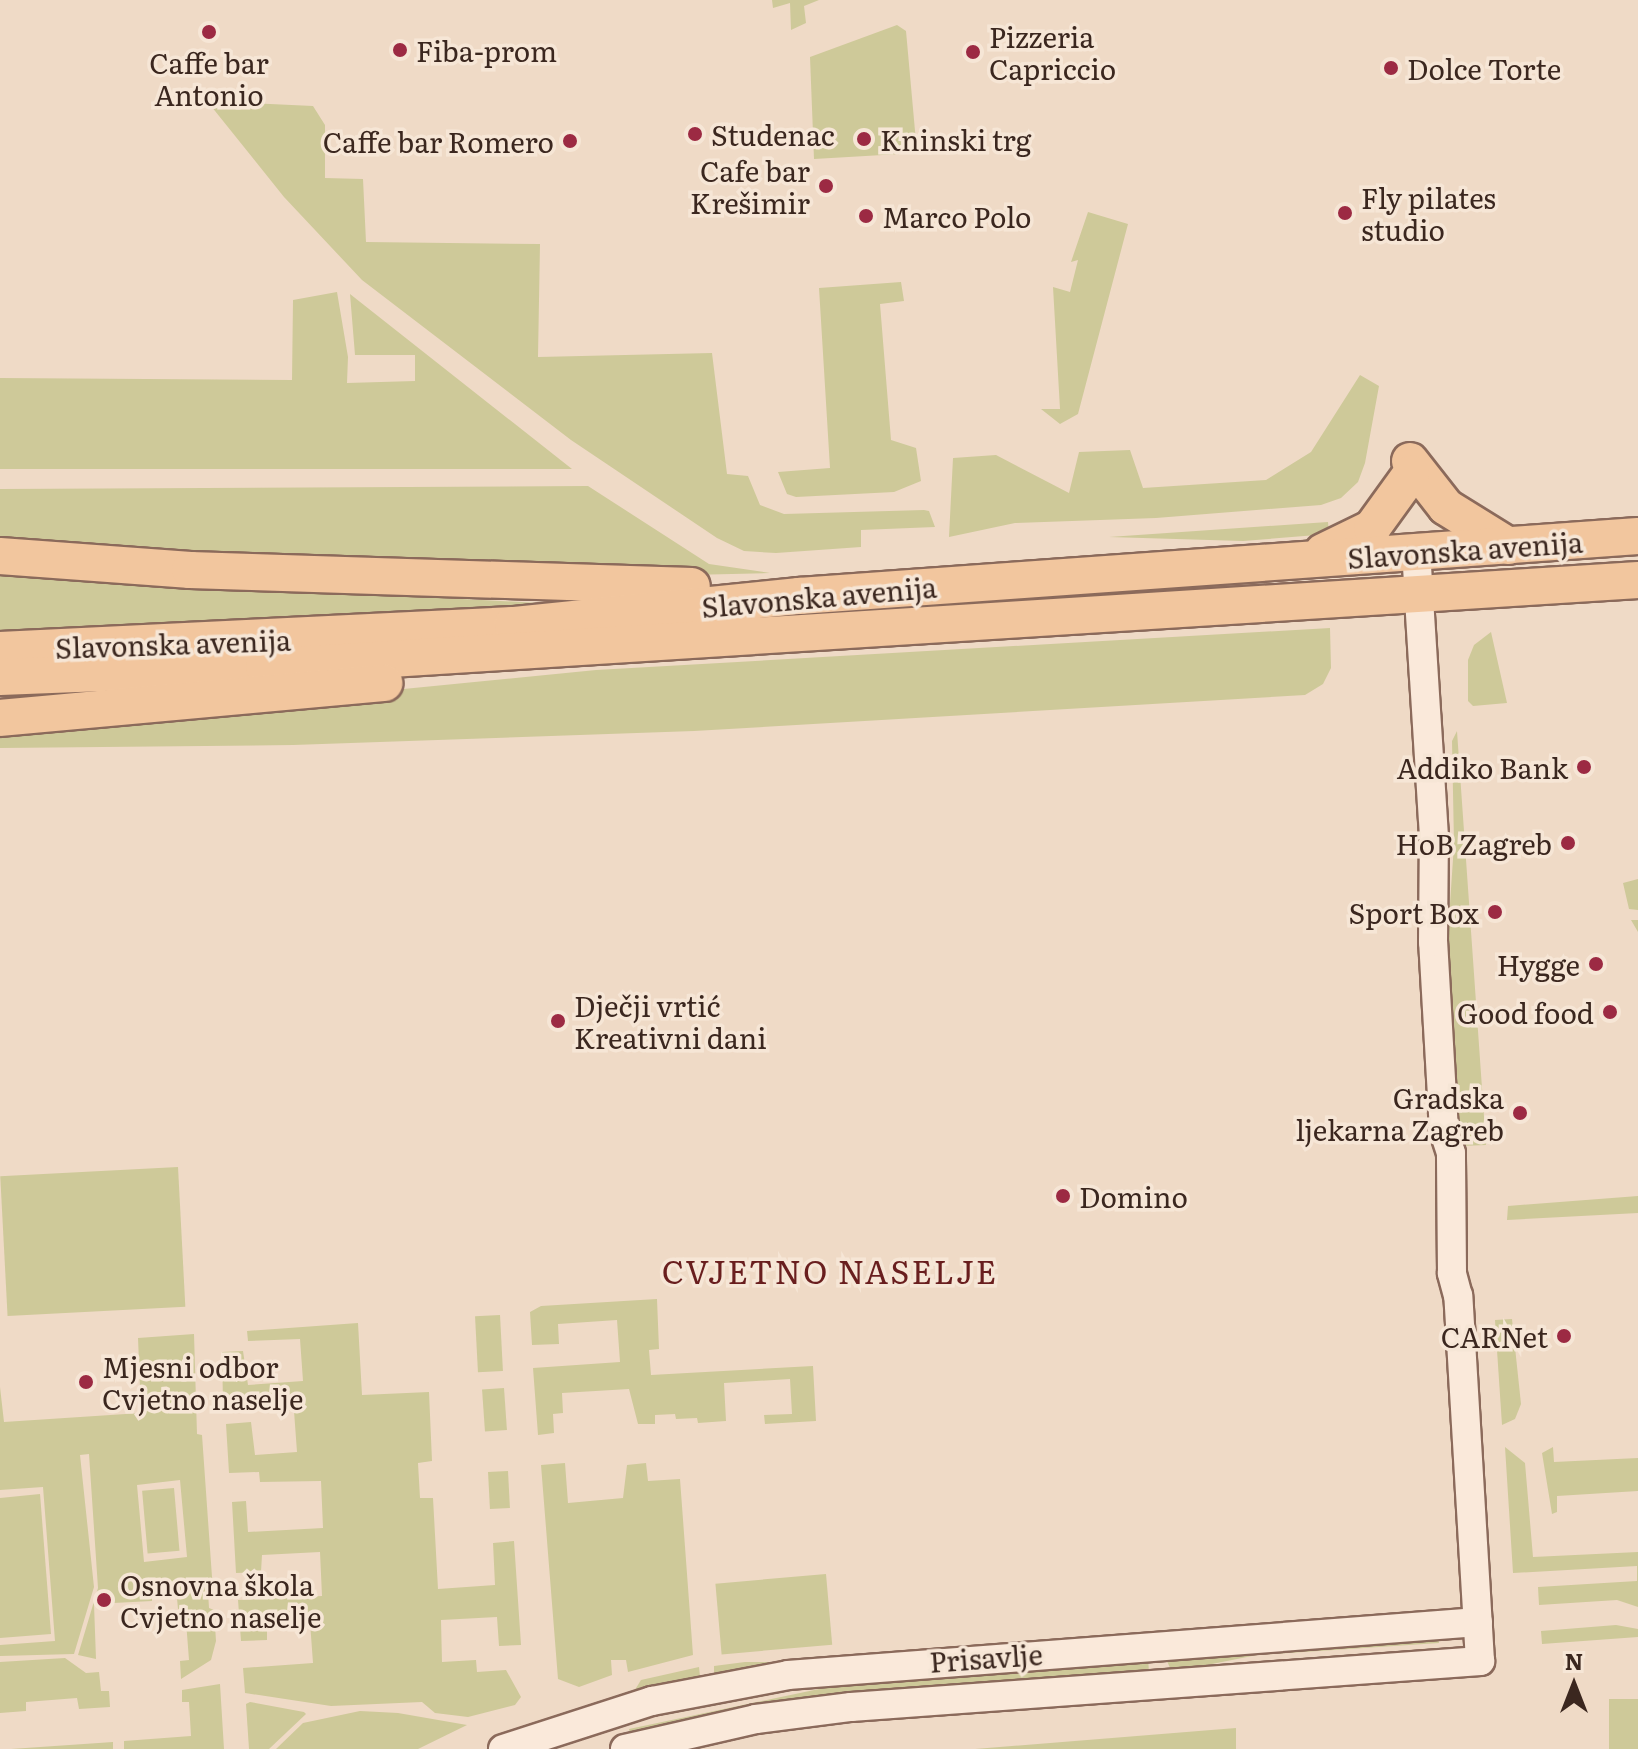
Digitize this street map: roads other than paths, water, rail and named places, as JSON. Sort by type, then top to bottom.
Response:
[{"type":"main road","points":[[1299,560],[1342,546],[1372,528],[1410,468],[1446,507],[1509,546]]},
{"type":"main road","name":"Slavonska avenija","points":[[0,650],[513,625],[873,590],[1638,536]]},
{"type":"main road","points":[[0,556],[190,570],[646,588],[779,582],[873,590]]},
{"type":"main road","name":"Slavonska avenija","points":[[0,677],[264,667],[1638,580]]},
{"type":"main road","points":[[0,718],[571,664],[631,657],[698,640]]},
{"type":"street","points":[[1416,553],[1434,837],[1433,942],[1444,1131],[1435,1155],[1437,1210],[1450,1234],[1452,1273],[1458,1296],[1478,1622]]},
{"type":"street","name":"Prisavlje","points":[[503,1749],[652,1701],[788,1675],[1478,1622],[1480,1661],[851,1707],[756,1719],[625,1749]]},
{"type":"place","name":"Caffe bar Antonio","points":[[209,32]]},
{"type":"place","name":"Fiba-prom","points":[[400,50]]},
{"type":"place","name":"Pizzeria Capriccio","points":[[973,52]]},
{"type":"place","name":"Dolce Torte","points":[[1391,68]]},
{"type":"place","name":"Studenac","points":[[695,134]]},
{"type":"place","name":"Kninski trg","points":[[864,139]]},
{"type":"place","name":"Caffe bar Romero","points":[[570,141]]},
{"type":"place","name":"Cafe bar Krešimir","points":[[826,186]]},
{"type":"place","name":"Fly pilates studio","points":[[1345,213]]},
{"type":"place","name":"Marco Polo","points":[[866,216]]},
{"type":"place","name":"Addiko Bank","points":[[1584,767]]},
{"type":"place","name":"HoB Zagreb","points":[[1568,843]]},
{"type":"place","name":"Sport Box","points":[[1495,912]]},
{"type":"place","name":"Hygge","points":[[1596,964]]},
{"type":"place","name":"Good food","points":[[1610,1012]]},
{"type":"place","name":"Dječji vrtić Kreativni dani","points":[[558,1021]]},
{"type":"place","name":"Gradska ljekarna Zagreb","points":[[1520,1113]]},
{"type":"place","name":"Domino","points":[[1063,1196]]},
{"type":"place","name":"CARNet","points":[[1564,1336]]},
{"type":"place","name":"Mjesni odbor Cvjetno naselje","points":[[86,1382]]},
{"type":"place","name":"Osnovna škola Cvjetno naselje","points":[[104,1600]]},
{"type":"district","name":"CVJETNO NASELJE","points":[[830,1270]]}]
